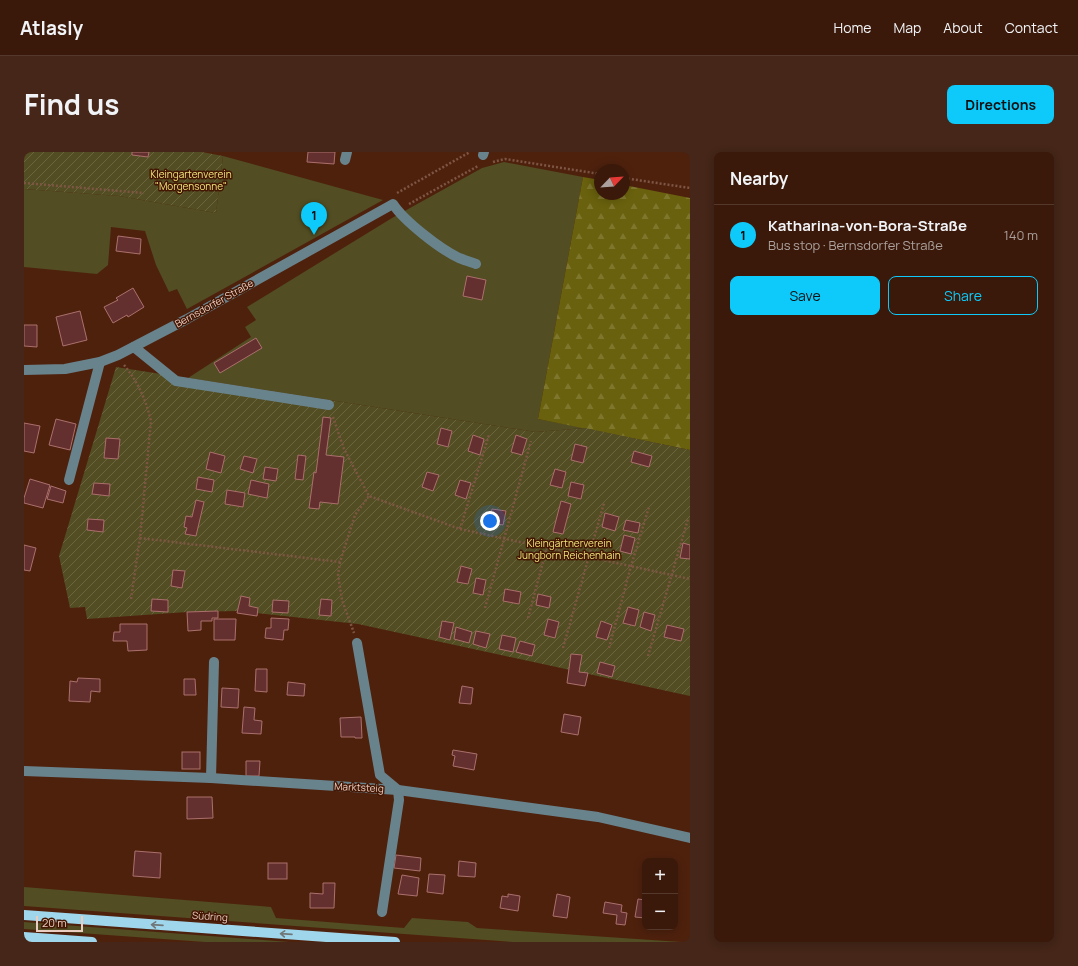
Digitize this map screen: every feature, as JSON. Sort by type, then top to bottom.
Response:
[{"type":"main road","name":"Südring","points":[[24,915],[395,942]]},
{"type":"main road","points":[[24,937],[92,942]]},
{"type":"street","name":"Bernsdorfer Straße","points":[[24,370],[65,369],[100,362],[118,355],[393,204],[399,214],[434,242],[458,257],[476,264]]},
{"type":"street","points":[[134,347],[176,381],[329,405]]},
{"type":"street","points":[[69,480],[100,362]]},
{"type":"street","points":[[357,643],[380,775],[398,790],[399,800],[382,912]]},
{"type":"street","points":[[211,778],[214,662]]},
{"type":"street","name":"Marktsteig","points":[[24,771],[211,778],[398,790],[598,817],[690,838]]},
{"type":"path","points":[[630,179],[690,188]]},
{"type":"path","points":[[24,183],[144,193]]},
{"type":"path","points":[[118,355],[141,391],[147,404],[151,421],[140,538],[131,599]]},
{"type":"path","points":[[329,405],[344,449],[369,496],[460,528],[690,579]]},
{"type":"path","points":[[460,528],[489,435]]},
{"type":"path","points":[[485,608],[531,441]]},
{"type":"path","points":[[357,643],[342,600],[338,575],[340,562],[354,516],[369,496]]},
{"type":"path","points":[[563,648],[590,557],[604,503]]},
{"type":"path","points":[[610,648],[631,566],[649,507]]},
{"type":"path","points":[[648,656],[673,575],[688,519]]},
{"type":"path","points":[[140,538],[340,562]]},
{"type":"path","points":[[528,618],[547,548]]},
{"type":"green space","name":"Kleingartenverein \"Morgensonne\"","points":[[24,152],[202,152],[223,156],[216,213],[119,196],[24,189]]},
{"type":"green space","points":[[223,156],[383,200],[187,309],[177,289],[169,292],[156,265],[145,231],[111,227],[108,265],[97,274],[24,267],[24,189],[119,196],[216,213]]},
{"type":"green space","points":[[504,162],[583,177],[538,419],[585,428],[536,432],[188,378],[251,337],[245,327],[256,320],[247,307],[392,218],[482,168]]},
{"type":"green space","points":[[583,177],[594,179],[594,200],[630,200],[630,186],[690,198],[690,450],[538,419]]},
{"type":"green space","name":"Kleingärtnerverein Jungborn Reichenhain","points":[[116,367],[536,432],[585,428],[690,450],[690,696],[358,624],[237,611],[187,612],[87,619],[85,607],[70,608],[59,556]]},
{"type":"green space","points":[[24,887],[271,907],[276,918],[404,928],[412,918],[468,922],[477,928],[681,942],[513,942],[24,906]]},
{"type":"green space","points":[[24,922],[289,942],[205,942],[24,929]]},
{"type":"building","points":[[132,152],[149,152],[148,157],[132,155]]},
{"type":"building","points":[[308,152],[335,152],[334,164],[307,162]]},
{"type":"building","points":[[118,236],[141,239],[140,254],[116,251]]},
{"type":"building","points":[[467,276],[486,280],[482,300],[463,296]]},
{"type":"building","points":[[133,288],[144,307],[128,317],[127,315],[113,323],[104,307],[118,300],[116,298]]},
{"type":"building","points":[[80,311],[87,340],[63,346],[56,317]]},
{"type":"building","points":[[24,325],[37,325],[37,347],[24,346]]},
{"type":"building","points":[[256,338],[262,348],[220,373],[214,363]]},
{"type":"building","points":[[323,417],[331,418],[326,455],[344,457],[338,504],[320,502],[319,509],[309,508],[314,472],[316,473]]},
{"type":"building","points":[[56,419],[76,424],[70,450],[49,445]]},
{"type":"building","points":[[24,423],[40,426],[34,453],[24,451]]},
{"type":"building","points":[[441,428],[452,431],[448,447],[437,444]]},
{"type":"building","points":[[473,435],[484,439],[480,455],[468,451]]},
{"type":"building","points":[[516,435],[527,439],[522,455],[511,452]]},
{"type":"building","points":[[106,438],[120,439],[118,459],[104,458]]},
{"type":"building","points":[[575,444],[587,447],[583,463],[571,460]]},
{"type":"building","points":[[634,451],[652,456],[649,467],[631,462]]},
{"type":"building","points":[[210,452],[225,456],[221,473],[206,469]]},
{"type":"building","points":[[298,455],[306,456],[303,480],[295,479]]},
{"type":"building","points":[[244,456],[257,459],[253,473],[240,469]]},
{"type":"building","points":[[265,467],[278,469],[276,481],[263,479]]},
{"type":"building","points":[[555,469],[566,472],[562,488],[550,485]]},
{"type":"building","points":[[427,472],[439,475],[433,491],[422,487]]},
{"type":"building","points":[[198,477],[214,480],[212,492],[196,489]]},
{"type":"building","points":[[30,479],[50,485],[43,508],[24,503],[24,498]]},
{"type":"building","points":[[251,480],[269,484],[267,498],[248,494]]},
{"type":"building","points":[[460,480],[471,483],[466,499],[455,495]]},
{"type":"building","points":[[571,482],[584,485],[581,499],[568,496]]},
{"type":"building","points":[[94,483],[110,484],[109,496],[92,494]]},
{"type":"building","points":[[51,486],[66,491],[63,503],[47,499]]},
{"type":"building","points":[[227,490],[245,493],[243,507],[225,504]]},
{"type":"building","points":[[196,500],[204,502],[196,536],[185,534],[187,528],[184,527],[186,516],[192,517]]},
{"type":"building","points":[[561,501],[571,504],[563,534],[553,532]]},
{"type":"building","points":[[492,509],[506,511],[503,525],[489,522]]},
{"type":"building","points":[[605,513],[619,517],[615,531],[602,527]]},
{"type":"building","points":[[88,519],[104,520],[103,532],[87,530]]},
{"type":"building","points":[[626,520],[640,523],[638,533],[623,530]]},
{"type":"building","points":[[624,535],[635,538],[631,554],[620,551]]},
{"type":"building","points":[[683,543],[690,545],[690,559],[680,558]]},
{"type":"building","points":[[24,545],[36,548],[30,571],[24,570]]},
{"type":"building","points":[[461,566],[472,569],[468,584],[457,582]]},
{"type":"building","points":[[173,570],[185,571],[182,588],[171,586]]},
{"type":"building","points":[[476,578],[486,580],[483,595],[473,593]]},
{"type":"building","points":[[505,589],[521,592],[519,604],[503,601]]},
{"type":"building","points":[[538,594],[551,597],[549,608],[536,605]]},
{"type":"building","points":[[241,596],[250,598],[249,606],[258,608],[257,616],[237,613]]},
{"type":"building","points":[[152,599],[168,600],[168,612],[151,611]]},
{"type":"building","points":[[321,599],[332,600],[331,616],[319,615]]},
{"type":"building","points":[[273,600],[289,601],[288,613],[272,612]]},
{"type":"building","points":[[628,607],[639,610],[635,626],[623,623]]},
{"type":"building","points":[[218,611],[218,618],[212,618],[212,621],[201,621],[201,630],[188,631],[187,612]]},
{"type":"building","points":[[644,612],[655,615],[651,631],[640,627]]},
{"type":"building","points":[[271,618],[289,619],[288,630],[284,630],[283,640],[265,638],[266,628],[271,628]]},
{"type":"building","points":[[214,619],[236,619],[235,640],[214,640]]},
{"type":"building","points":[[548,619],[559,622],[555,638],[544,635]]},
{"type":"building","points":[[442,621],[454,623],[450,640],[439,637]]},
{"type":"building","points":[[601,621],[612,625],[607,640],[596,637]]},
{"type":"building","points":[[120,624],[147,624],[147,650],[128,651],[127,641],[113,641],[114,632],[120,632]]},
{"type":"building","points":[[667,625],[684,629],[681,641],[664,637]]},
{"type":"building","points":[[456,627],[472,632],[469,643],[454,639]]},
{"type":"building","points":[[476,631],[490,634],[486,648],[473,644]]},
{"type":"building","points":[[502,635],[516,638],[513,652],[499,649]]},
{"type":"building","points":[[520,641],[535,645],[532,656],[516,652]]},
{"type":"building","points":[[571,654],[582,655],[579,672],[588,673],[585,686],[567,683]]},
{"type":"building","points":[[600,662],[615,666],[612,677],[597,673]]},
{"type":"building","points":[[256,669],[267,669],[267,692],[255,691]]},
{"type":"building","points":[[78,678],[100,679],[100,692],[91,691],[90,702],[69,701],[70,681],[77,682]]},
{"type":"building","points":[[184,679],[195,679],[196,695],[184,695]]},
{"type":"building","points":[[288,682],[305,684],[304,696],[287,695]]},
{"type":"building","points":[[462,686],[473,688],[471,704],[459,703]]},
{"type":"building","points":[[222,688],[239,689],[238,708],[221,707]]},
{"type":"building","points":[[244,707],[255,708],[254,720],[262,721],[261,734],[242,733]]},
{"type":"building","points":[[564,714],[581,717],[578,735],[561,732]]},
{"type":"building","points":[[361,717],[362,738],[341,737],[340,718]]},
{"type":"building","points":[[453,750],[477,754],[474,770],[453,766],[455,756],[452,755]]},
{"type":"building","points":[[182,752],[200,752],[200,769],[182,769]]},
{"type":"building","points":[[246,761],[260,761],[259,776],[246,776]]},
{"type":"building","points":[[187,797],[212,797],[213,818],[187,819]]},
{"type":"building","points":[[135,851],[161,853],[160,878],[133,876]]},
{"type":"building","points":[[396,855],[421,858],[420,871],[394,868]]},
{"type":"building","points":[[459,861],[476,863],[475,877],[458,876]]},
{"type":"building","points":[[268,863],[287,863],[287,879],[268,879]]},
{"type":"building","points":[[429,874],[445,875],[443,894],[427,892]]},
{"type":"building","points":[[402,875],[419,878],[417,896],[398,894]]},
{"type":"building","points":[[323,883],[335,883],[334,908],[310,908],[310,893],[323,894]]},
{"type":"building","points":[[508,894],[520,896],[518,911],[500,908],[502,896],[508,897]]},
{"type":"building","points":[[557,894],[570,897],[567,918],[553,916]]},
{"type":"building","points":[[638,899],[642,900],[642,918],[635,917]]},
{"type":"building","points":[[605,902],[622,905],[621,912],[627,913],[625,925],[616,924],[617,915],[603,913]]},
{"type":"place","name":"Katharina-von-Bora-Straße","points":[[314,235]]}]
